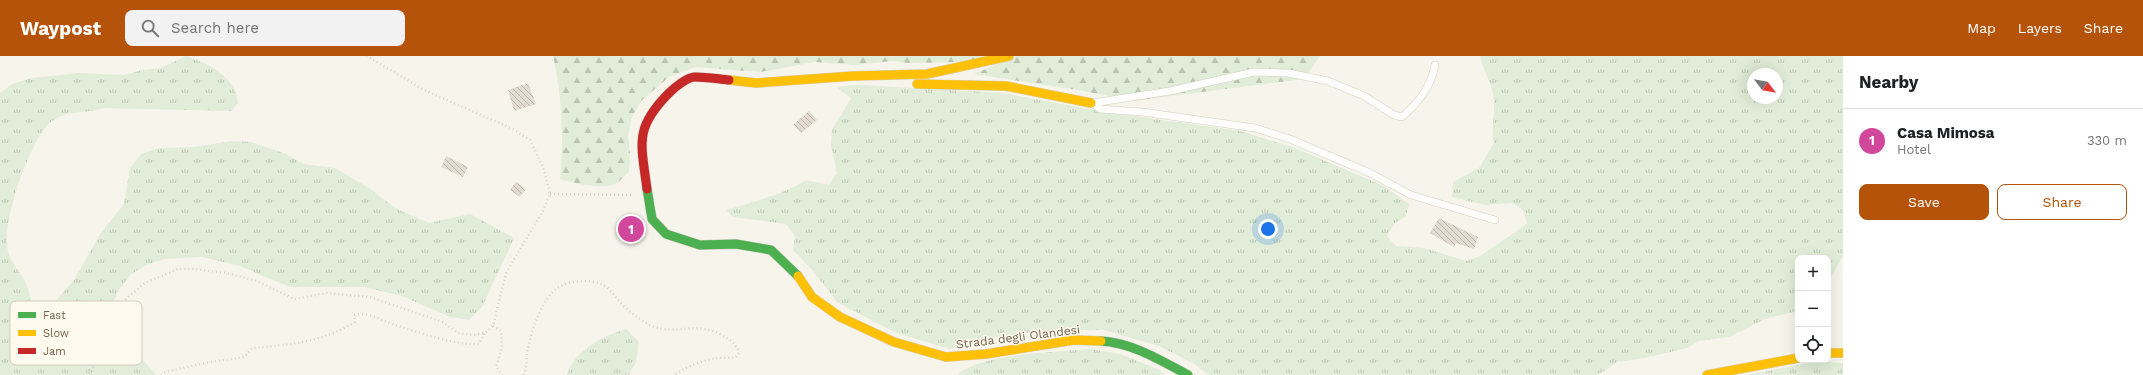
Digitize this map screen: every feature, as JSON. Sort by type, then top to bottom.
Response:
[{"type":"main road","name":"Strada degli Olandesi","points":[[1009,56],[927,74],[879,75],[756,83],[693,77],[672,90],[653,109],[643,130],[642,146],[652,219],[666,234],[700,246],[736,244],[770,250],[800,278],[812,297],[840,317],[894,342],[946,357],[986,354],[1074,340],[1117,342],[1144,352],[1188,375]]},
{"type":"main road","points":[[879,75],[915,84],[1006,86],[1091,103]]},
{"type":"main road","points":[[1831,353],[1843,353]]},
{"type":"main road","points":[[1707,375],[1795,359]]},
{"type":"lane","points":[[1091,103],[1170,91],[1254,72],[1288,73],[1328,81],[1364,96],[1394,115],[1402,117],[1417,104],[1432,80],[1435,65]]},
{"type":"lane","points":[[1091,103],[1100,109],[1142,112],[1255,128],[1290,139],[1370,173],[1411,195],[1495,220]]},
{"type":"path","points":[[161,375],[164,372],[210,362],[244,357],[252,348],[302,344],[344,329],[355,322],[354,315],[364,313],[390,323],[447,340],[470,344],[479,344],[485,333],[493,326],[506,273],[543,210],[550,194],[543,167],[530,140],[513,129],[424,90],[368,56]]},
{"type":"path","points":[[550,194],[648,196]]},
{"type":"path","points":[[124,301],[145,283],[178,269],[195,269],[226,273],[257,281],[294,298],[327,294],[370,297],[443,322],[458,333],[472,335],[485,333]]},
{"type":"path","points":[[524,375],[528,349],[535,321],[545,303],[558,288],[580,280],[604,285],[626,308],[653,326],[674,330],[703,327],[717,332],[736,345],[739,353],[735,358],[720,356],[704,360],[687,367],[674,375]]},
{"type":"path","points":[[493,326],[501,331],[502,348],[496,367],[502,375]]},
{"type":"path","points":[[90,375],[94,365]]},
{"type":"path","points":[[613,375],[624,373],[630,375]]},
{"type":"green space","points":[[186,56],[195,59],[212,67],[227,79],[233,86],[238,103],[231,111],[104,108],[59,117],[45,128],[31,153],[17,188],[8,223],[7,239],[9,255],[26,283],[31,301],[10,301],[10,365],[142,365],[142,359],[156,375],[0,375],[0,93],[12,84],[31,78],[78,73],[125,75],[142,70],[161,68]]},
{"type":"green space","points":[[553,56],[990,56],[961,62],[909,63],[892,61],[854,65],[815,62],[760,72],[695,67],[669,77],[641,101],[632,117],[628,135],[630,153],[629,172],[617,183],[609,186],[595,186],[560,179],[562,148],[561,117]]},
{"type":"green space","points":[[1016,56],[1320,56],[1304,79],[1133,101],[1084,91],[974,74]]},
{"type":"green space","points":[[1480,56],[1843,56],[1843,256],[1831,277],[1831,255],[1795,255],[1795,312],[1765,319],[1729,337],[1699,341],[1687,348],[1645,358],[1617,362],[1598,375],[1209,375],[1193,363],[1159,346],[1104,330],[1057,330],[987,338],[949,349],[894,332],[837,302],[813,271],[793,250],[795,236],[786,224],[733,217],[726,210],[777,194],[806,180],[829,185],[837,173],[831,145],[832,130],[851,98],[836,87],[858,85],[1003,93],[1106,112],[1240,131],[1295,148],[1384,186],[1409,204],[1406,216],[1394,224],[1387,236],[1396,246],[1424,248],[1466,261],[1480,256],[1527,224],[1523,210],[1512,203],[1485,205],[1452,197],[1453,182],[1479,168],[1494,143],[1494,105],[1490,83]]},
{"type":"green space","points":[[232,141],[251,142],[286,154],[304,164],[335,168],[369,188],[395,208],[429,223],[470,214],[514,238],[482,307],[469,320],[450,317],[402,296],[364,287],[290,287],[240,266],[202,257],[164,259],[146,265],[130,275],[119,290],[114,301],[55,301],[74,280],[101,233],[124,204],[130,168],[141,154],[159,148],[195,147]]},
{"type":"green space","points":[[626,329],[639,342],[636,362],[629,375],[567,375],[576,358],[583,351],[608,335]]},
{"type":"green space","points":[[1091,349],[1120,354],[1160,370],[1163,375],[957,375],[984,362],[1001,358]]},
{"type":"green space","points":[[1810,363],[1843,363],[1843,375],[1747,375]]},
{"type":"building","points":[[528,83],[536,104],[514,111],[508,90]]},
{"type":"building","points":[[809,111],[817,120],[801,133],[793,125]]},
{"type":"building","points":[[446,156],[468,167],[463,177],[441,167]]},
{"type":"building","points":[[516,182],[526,189],[520,197],[510,190]]},
{"type":"building","points":[[1439,218],[1478,237],[1474,249],[1456,243],[1454,247],[1430,233]]},
{"type":"traffic: fast","points":[[647,189],[652,219],[666,234],[700,245],[736,244],[771,250],[798,276]]},
{"type":"traffic: fast","points":[[1101,341],[1113,342],[1146,353],[1188,375]]},
{"type":"traffic: slow","points":[[729,80],[756,83],[853,76],[927,74],[1009,56]]},
{"type":"traffic: slow","points":[[917,84],[1006,86],[1091,103]]},
{"type":"traffic: slow","points":[[798,276],[812,297],[840,317],[894,342],[946,357],[986,354],[1074,340],[1101,341]]},
{"type":"traffic: slow","points":[[1831,353],[1843,353]]},
{"type":"traffic: slow","points":[[1707,375],[1795,359]]},
{"type":"traffic: jam","points":[[647,189],[642,148],[643,137],[645,127],[650,116],[658,105],[674,88],[692,77],[729,80]]},
{"type":"place","name":"Casa Mimosa","points":[[631,229]]}]
